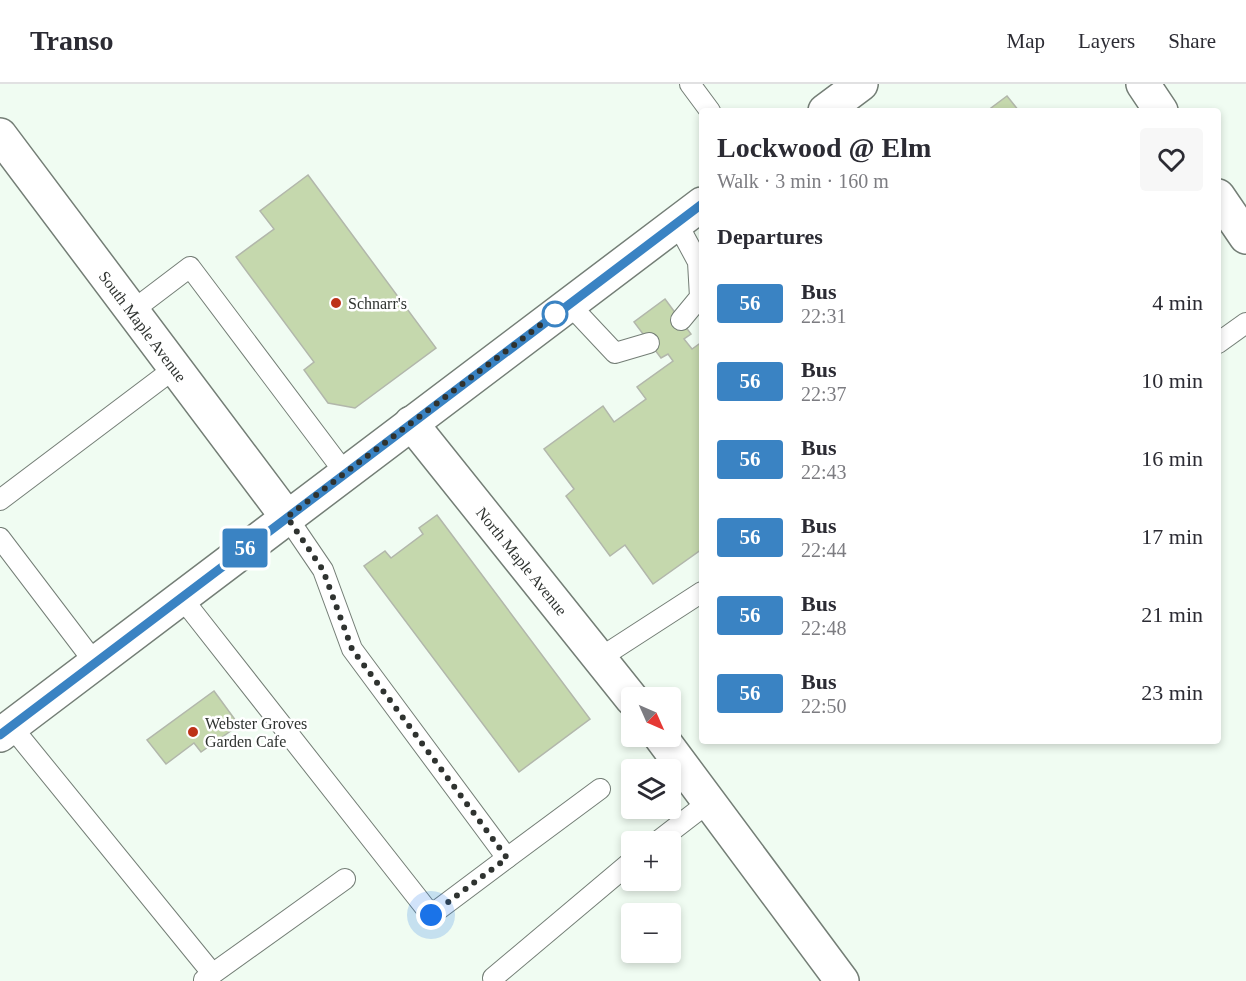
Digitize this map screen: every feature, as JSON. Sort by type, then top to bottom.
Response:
[{"type":"street","points":[[829,108],[861,84]]},
{"type":"street","points":[[1143,84],[1159,108]]},
{"type":"street","name":"South Maple Avenue","points":[[0,135],[287,517]]},
{"type":"street","points":[[1221,200],[1246,237]]},
{"type":"street","points":[[5,731],[689,213]]},
{"type":"street","name":"North Maple Avenue","points":[[411,423],[623,687]]},
{"type":"street","points":[[668,747],[842,981]]},
{"type":"lane","points":[[690,84],[708,108]]},
{"type":"lane","points":[[689,213],[699,280]]},
{"type":"lane","points":[[132,311],[190,267],[345,473]]},
{"type":"lane","points":[[681,321],[699,298]]},
{"type":"lane","points":[[568,304],[615,353],[649,343]]},
{"type":"lane","points":[[1221,342],[1246,323]]},
{"type":"lane","points":[[0,500],[175,368]]},
{"type":"lane","points":[[287,517],[323,570],[352,649],[507,858]]},
{"type":"lane","points":[[0,538],[95,663]]},
{"type":"lane","points":[[600,658],[699,594]]},
{"type":"lane","points":[[181,597],[431,915],[600,789]]},
{"type":"lane","points":[[5,731],[208,977],[345,879]]},
{"type":"lane","points":[[671,831],[709,801]]},
{"type":"lane","points":[[493,978],[621,870]]},
{"type":"building","points":[[1007,96],[1017,108],[991,108]]},
{"type":"building","name":"Schnarr's","points":[[308,175],[436,348],[355,408],[328,403],[304,370],[314,362],[236,257],[274,229],[260,211]]},
{"type":"building","points":[[665,299],[691,334],[684,339],[692,349],[699,344],[699,551],[653,584],[625,545],[610,556],[566,496],[574,489],[544,449],[603,406],[614,422],[646,399],[637,387],[673,361],[668,354],[661,358],[634,322]]},
{"type":"building","points":[[437,515],[590,719],[519,772],[364,566],[385,551],[391,558],[423,534],[419,528]]},
{"type":"building","name":"Webster Groves Garden Cafe","points":[[214,691],[239,725],[201,752],[194,743],[166,764],[147,740]]},
{"type":"bus line","name":"56","points":[[0,735],[699,206]]},
{"type":"place","name":"Schnarr's","points":[[336,303]]},
{"type":"place","name":"Webster Groves Garden Cafe","points":[[193,732]]},
{"type":"route","points":[[431,915],[507,858],[352,649],[323,570],[287,517],[555,314]]}]
